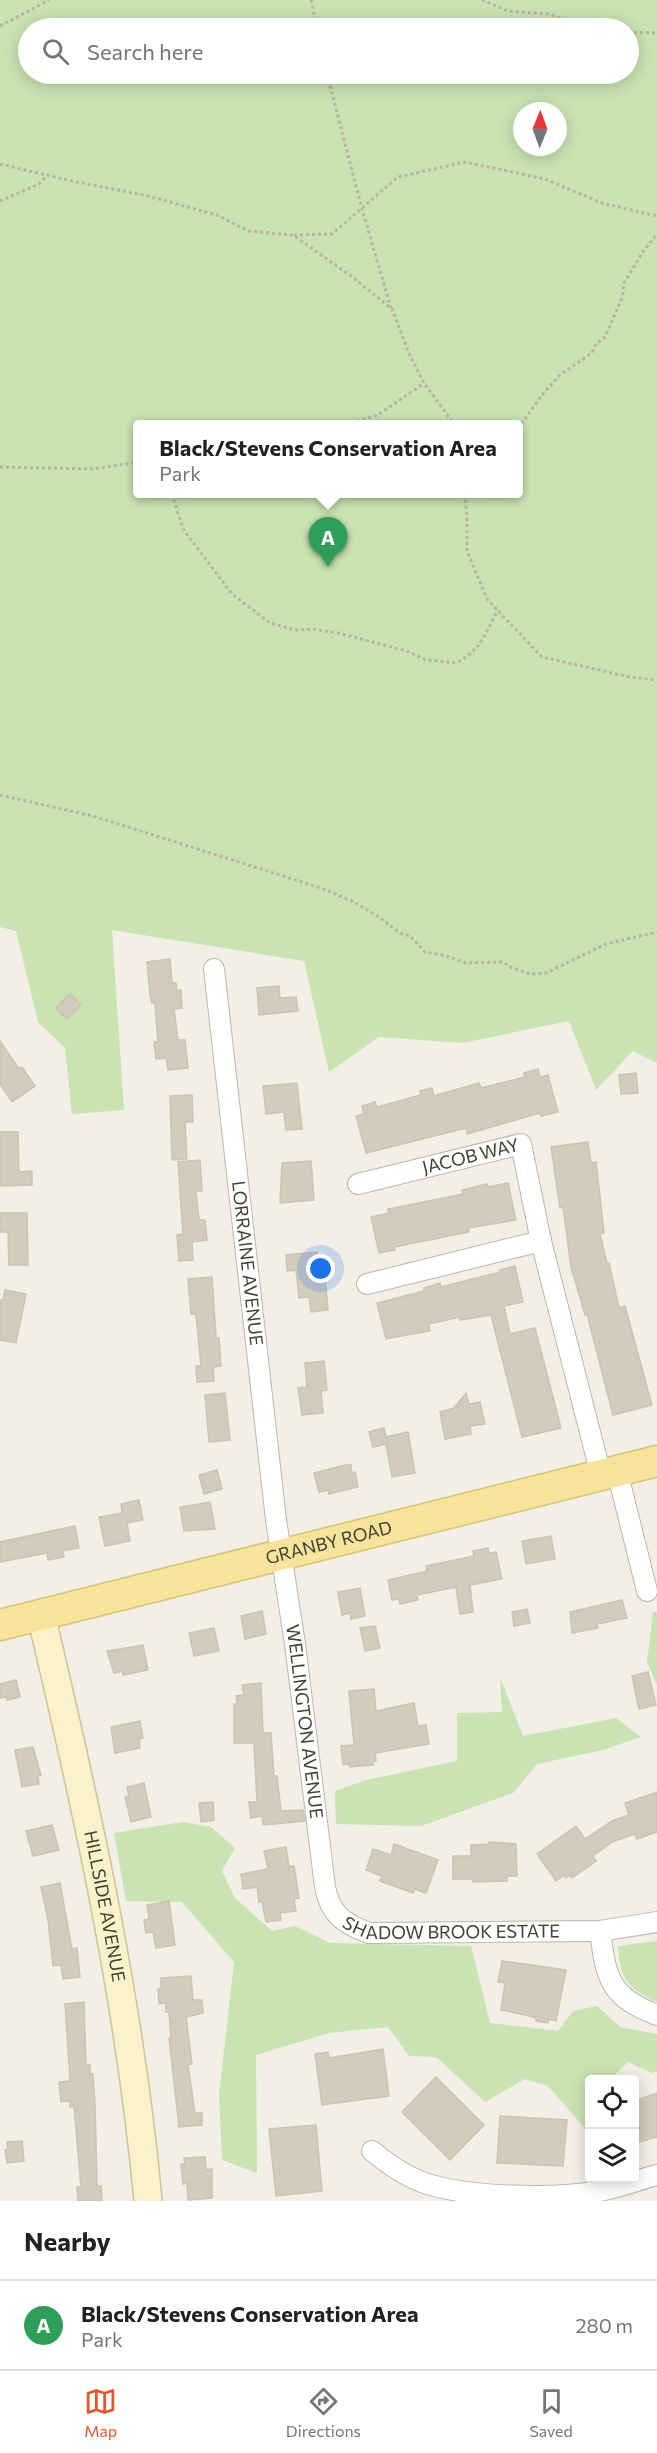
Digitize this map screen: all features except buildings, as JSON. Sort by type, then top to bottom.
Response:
[{"type":"main road","name":"GRANBY ROAD","points":[[0,1625],[657,1461]]},
{"type":"street","name":"LORRAINE AVENUE","points":[[213,969],[282,1555]]},
{"type":"street","name":"JACOB WAY","points":[[357,1184],[521,1144],[541,1241],[609,1473],[647,1591]]},
{"type":"street","points":[[367,1284],[541,1241]]},
{"type":"street","name":"WELLINGTON AVENUE","points":[[282,1555],[325,1887]]},
{"type":"street","name":"HILLSIDE AVENUE","points":[[41,1616],[75,1760],[124,1998],[141,2117],[148,2201]]},
{"type":"street","name":"SHADOW BROOK ESTATE","points":[[325,1887],[330,1906],[339,1917],[353,1927],[369,1933],[600,1931],[657,1922]]},
{"type":"street","points":[[600,1931],[603,1955],[613,1986],[622,1998],[638,2008],[657,2015]]},
{"type":"street","points":[[372,2151],[392,2167],[421,2182],[436,2187],[482,2193],[571,2194],[600,2191],[657,2175]]},
{"type":"path","points":[[0,26],[49,0]]},
{"type":"path","points":[[311,0],[315,18]]},
{"type":"path","points":[[482,0],[508,11],[548,14],[561,18]]},
{"type":"path","points":[[639,32],[657,33]]},
{"type":"path","points":[[330,84],[362,209],[392,309],[408,351],[424,383],[451,420]]},
{"type":"path","points":[[0,164],[148,196],[217,215],[248,231],[293,235],[332,234],[398,177],[465,162],[545,179],[603,203],[657,216]]},
{"type":"path","points":[[0,201],[39,184],[47,175]]},
{"type":"path","points":[[523,423],[545,391],[561,374],[592,353],[596,344],[605,337],[622,298],[624,283],[644,250],[657,234]]},
{"type":"path","points":[[293,235],[351,276],[392,309]]},
{"type":"path","points":[[360,420],[378,415],[424,383]]},
{"type":"path","points":[[0,467],[93,469],[133,463]]},
{"type":"path","points":[[173,498],[183,529],[232,594],[270,623],[296,630],[313,629],[338,633],[407,651],[426,660],[456,663],[479,647],[488,634],[498,610]]},
{"type":"path","points":[[465,498],[467,551],[487,599],[542,657],[630,677],[657,680]]},
{"type":"path","points":[[0,795],[93,816],[321,888],[352,901],[376,915],[400,933],[410,936],[425,952],[443,955],[457,961],[503,962],[512,968],[531,974],[546,973],[606,944],[657,932]]},
{"type":"green space","points":[[0,0],[657,0],[657,1063],[633,1051],[596,1090],[569,1021],[462,1043],[379,1037],[329,1072],[304,961],[112,930],[124,1110],[72,1114],[65,1048],[38,1022],[16,931],[0,927]]},
{"type":"green space","points":[[653,1612],[657,1612],[657,1685],[647,1662]]},
{"type":"green space","points":[[500,1677],[523,1736],[616,1718],[641,1737],[603,1750],[537,1764],[513,1793],[421,1826],[336,1824],[335,1791],[366,1780],[457,1761],[457,1713],[502,1712]]},
{"type":"green space","points":[[183,1822],[211,1827],[235,1848],[222,1871],[235,1898],[272,1931],[295,1926],[330,1943],[471,1946],[490,2023],[558,2031],[573,2011],[597,2006],[620,2027],[657,2034],[657,2071],[652,2073],[628,2062],[616,2075],[585,2075],[585,2128],[548,2086],[525,2079],[485,2102],[436,2057],[409,2056],[388,2027],[329,2033],[256,2055],[257,2173],[222,2160],[219,2095],[234,1962],[182,1902],[126,1901],[114,1833]]},
{"type":"green space","points":[[657,1941],[657,2002],[627,1982],[621,1967],[618,1946]]},
{"type":"place","name":"Black/Stevens Conservation Area","points":[[328,567]]}]
